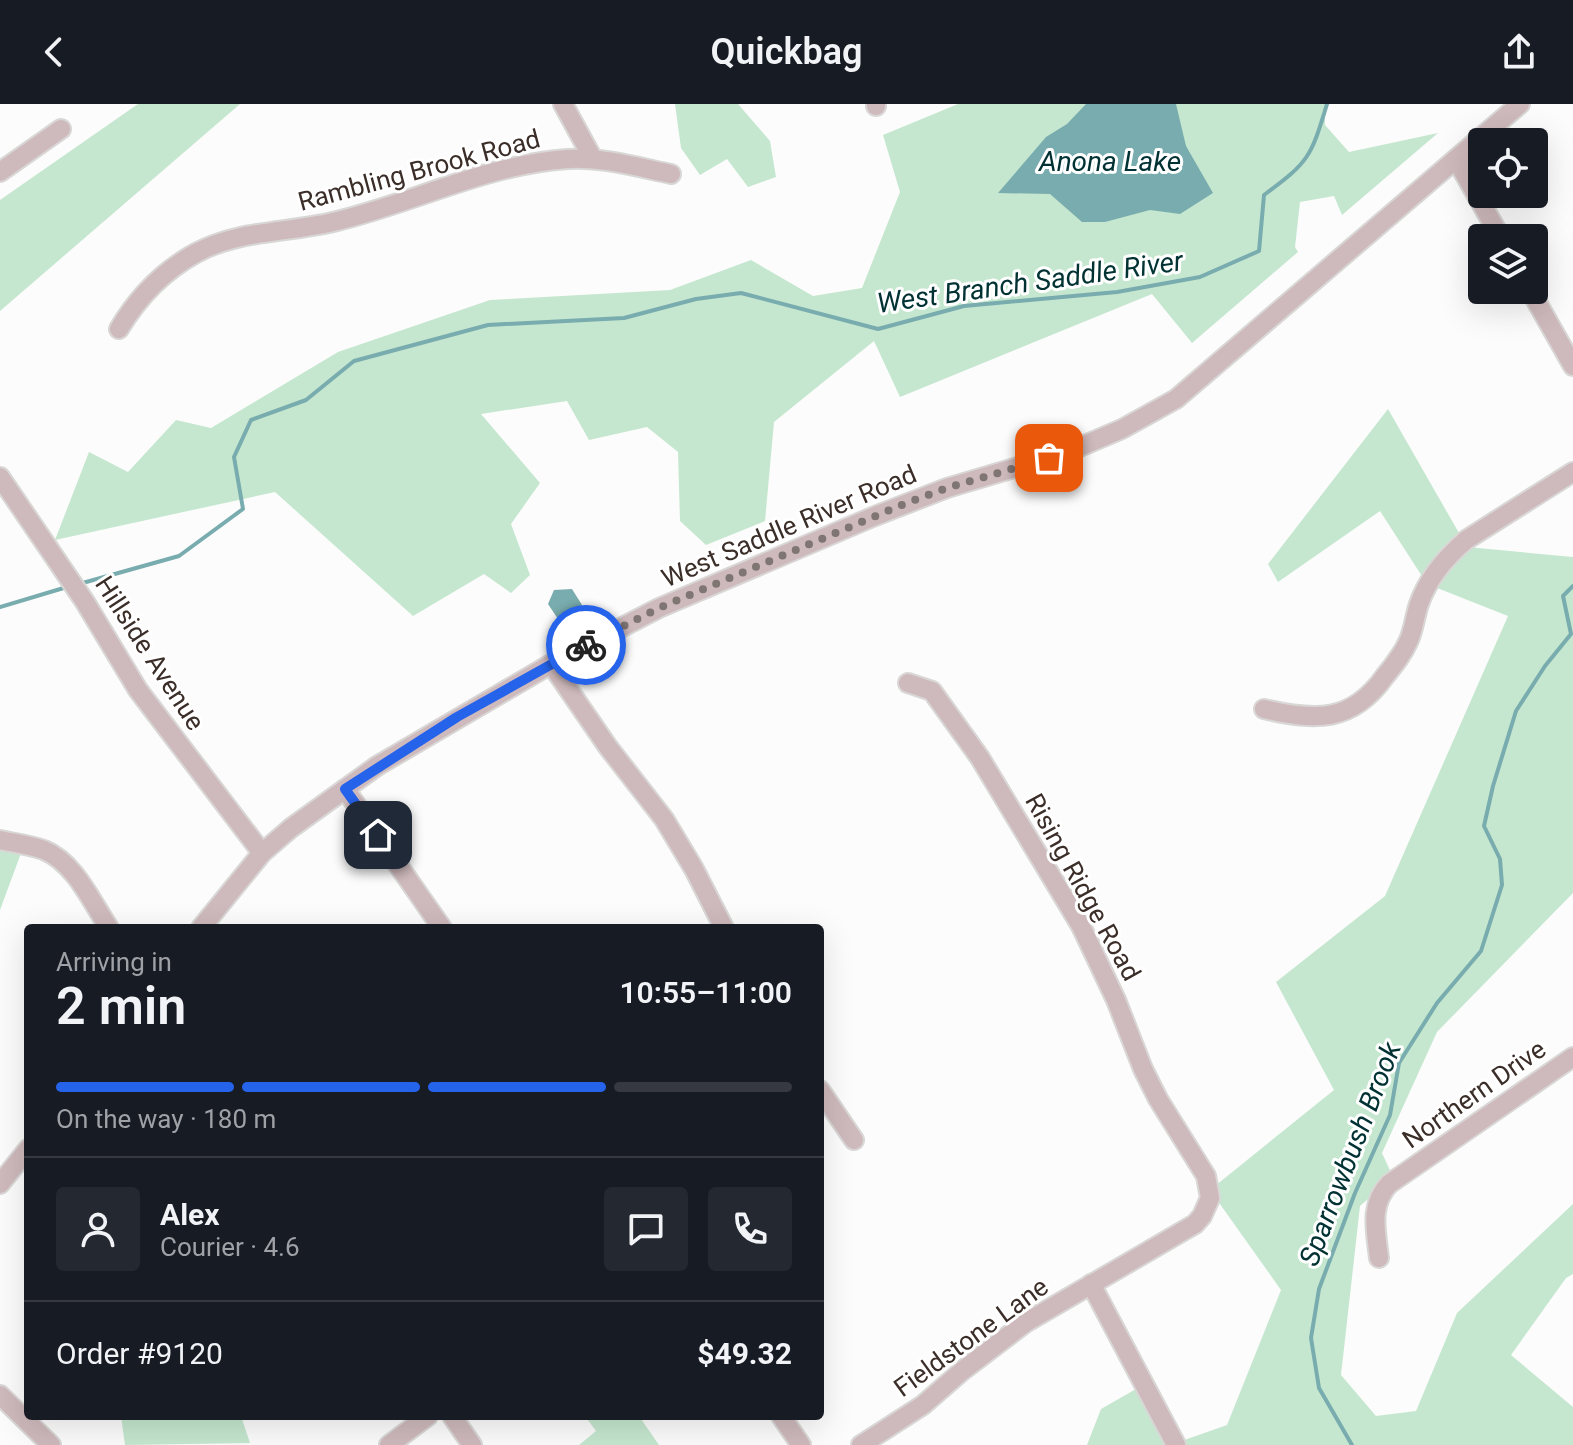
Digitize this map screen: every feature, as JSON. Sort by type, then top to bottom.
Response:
[{"type":"street","points":[[563,104],[593,159]]},
{"type":"street","name":"West Saddle River Road","points":[[204,924],[262,853],[291,828],[418,740],[551,664],[659,608],[890,510],[947,488],[1068,452],[1160,409],[1205,376],[1520,104]]},
{"type":"street","points":[[0,172],[61,129]]},
{"type":"street","name":"Rambling Brook Road","points":[[119,329],[143,295],[159,279],[199,251],[223,242],[332,223],[501,171],[548,161],[593,159],[671,174]]},
{"type":"street","points":[[1456,159],[1493,224]]},
{"type":"street","points":[[1538,304],[1573,366]]},
{"type":"street","points":[[1264,709],[1290,715],[1323,717],[1340,712],[1375,692],[1408,643],[1427,586],[1452,552],[1573,472]]},
{"type":"street","name":"Hillside Avenue","points":[[0,477],[69,577],[138,690],[262,853]]},
{"type":"street","points":[[551,664],[608,747],[664,819],[722,924]]},
{"type":"street","name":"Rising Ridge Road","points":[[908,683],[932,691],[980,758],[1081,926],[1158,1099],[1206,1176],[1210,1198],[1195,1224]]},
{"type":"street","points":[[345,789],[439,924]]},
{"type":"street","points":[[0,840],[51,853],[67,866],[106,924]]},
{"type":"street","name":"Northern Drive","points":[[1379,1258],[1374,1212],[1381,1192],[1573,1057]]},
{"type":"street","points":[[824,1096],[854,1140]]},
{"type":"street","points":[[0,1184],[24,1154]]},
{"type":"street","name":"Fieldstone Lane","points":[[861,1445],[923,1405],[1025,1323],[1195,1224]]},
{"type":"street","points":[[1091,1284],[1176,1445]]},
{"type":"street","points":[[0,1395],[24,1419]]},
{"type":"street","points":[[26,1420],[51,1445]]},
{"type":"street","points":[[389,1445],[423,1420]]},
{"type":"street","points":[[455,1420],[472,1445]]},
{"type":"street","points":[[784,1420],[801,1445]]},
{"type":"green space","points":[[138,104],[240,104],[0,311],[0,200]]},
{"type":"green space","points":[[675,104],[738,104],[770,141],[776,177],[748,187],[727,159],[700,175],[681,148]]},
{"type":"green space","points":[[958,104],[1325,104],[1325,125],[1349,152],[1438,133],[1342,215],[1334,196],[1300,202],[1295,247],[1298,252],[1192,343],[1152,294],[900,397],[874,341],[774,422],[765,521],[706,545],[680,521],[678,452],[647,427],[589,440],[567,401],[481,414],[540,483],[511,524],[530,575],[511,593],[484,574],[413,616],[275,492],[55,540],[89,452],[128,472],[176,420],[211,428],[338,352],[490,300],[670,290],[751,260],[813,296],[862,288],[900,192],[883,135]]},
{"type":"green space","points":[[1388,409],[1467,547],[1573,557],[1573,893],[1437,1032],[1382,1153],[1393,1177],[1360,1206],[1341,1375],[1376,1416],[1416,1411],[1457,1313],[1573,1204],[1573,1274],[1566,1278],[1511,1355],[1573,1407],[1573,1445],[1087,1445],[1101,1409],[1143,1385],[1173,1444],[1227,1425],[1281,1290],[1210,1190],[1334,1090],[1276,982],[1385,896],[1508,616],[1427,584],[1380,511],[1278,582],[1268,564]]},
{"type":"green space","points":[[0,845],[24,845],[0,910]]},
{"type":"green space","points":[[122,1420],[242,1420],[250,1443],[125,1445]]},
{"type":"green space","points":[[588,1420],[642,1420],[659,1445],[579,1445],[596,1431]]},
{"type":"water","name":"Anona Lake","points":[[1086,104],[1176,104],[1186,146],[1213,193],[1180,214],[1150,210],[1105,222],[1082,222],[1050,194],[998,193],[1046,137],[1067,124]]},
{"type":"water","points":[[572,589],[582,605],[579,620],[560,622],[548,604],[554,590]]},
{"type":"waterway","name":"West Branch Saddle River","points":[[79,584],[179,556],[243,509],[234,457],[251,420],[306,400],[354,361],[488,325],[624,318],[696,299],[741,293],[878,329],[964,306],[1117,292],[1200,277],[1259,251],[1264,195],[1291,174],[1306,157],[1317,136],[1327,104]]},
{"type":"waterway","name":"Sparrowbush Brook","points":[[1352,1445],[1319,1388],[1311,1338],[1319,1289],[1355,1193],[1390,1115],[1399,1063],[1437,1003],[1481,951],[1502,885],[1500,859],[1484,826],[1493,786],[1516,711],[1545,666],[1571,634],[1563,596],[1573,586]]},
{"type":"waterway","name":"West Branch Saddle River","points":[[0,607],[67,587]]},
{"type":"way so far","points":[[586,645],[659,608],[904,504],[1049,458]]},
{"type":"route","points":[[378,835],[345,789],[457,717],[586,645]]}]
